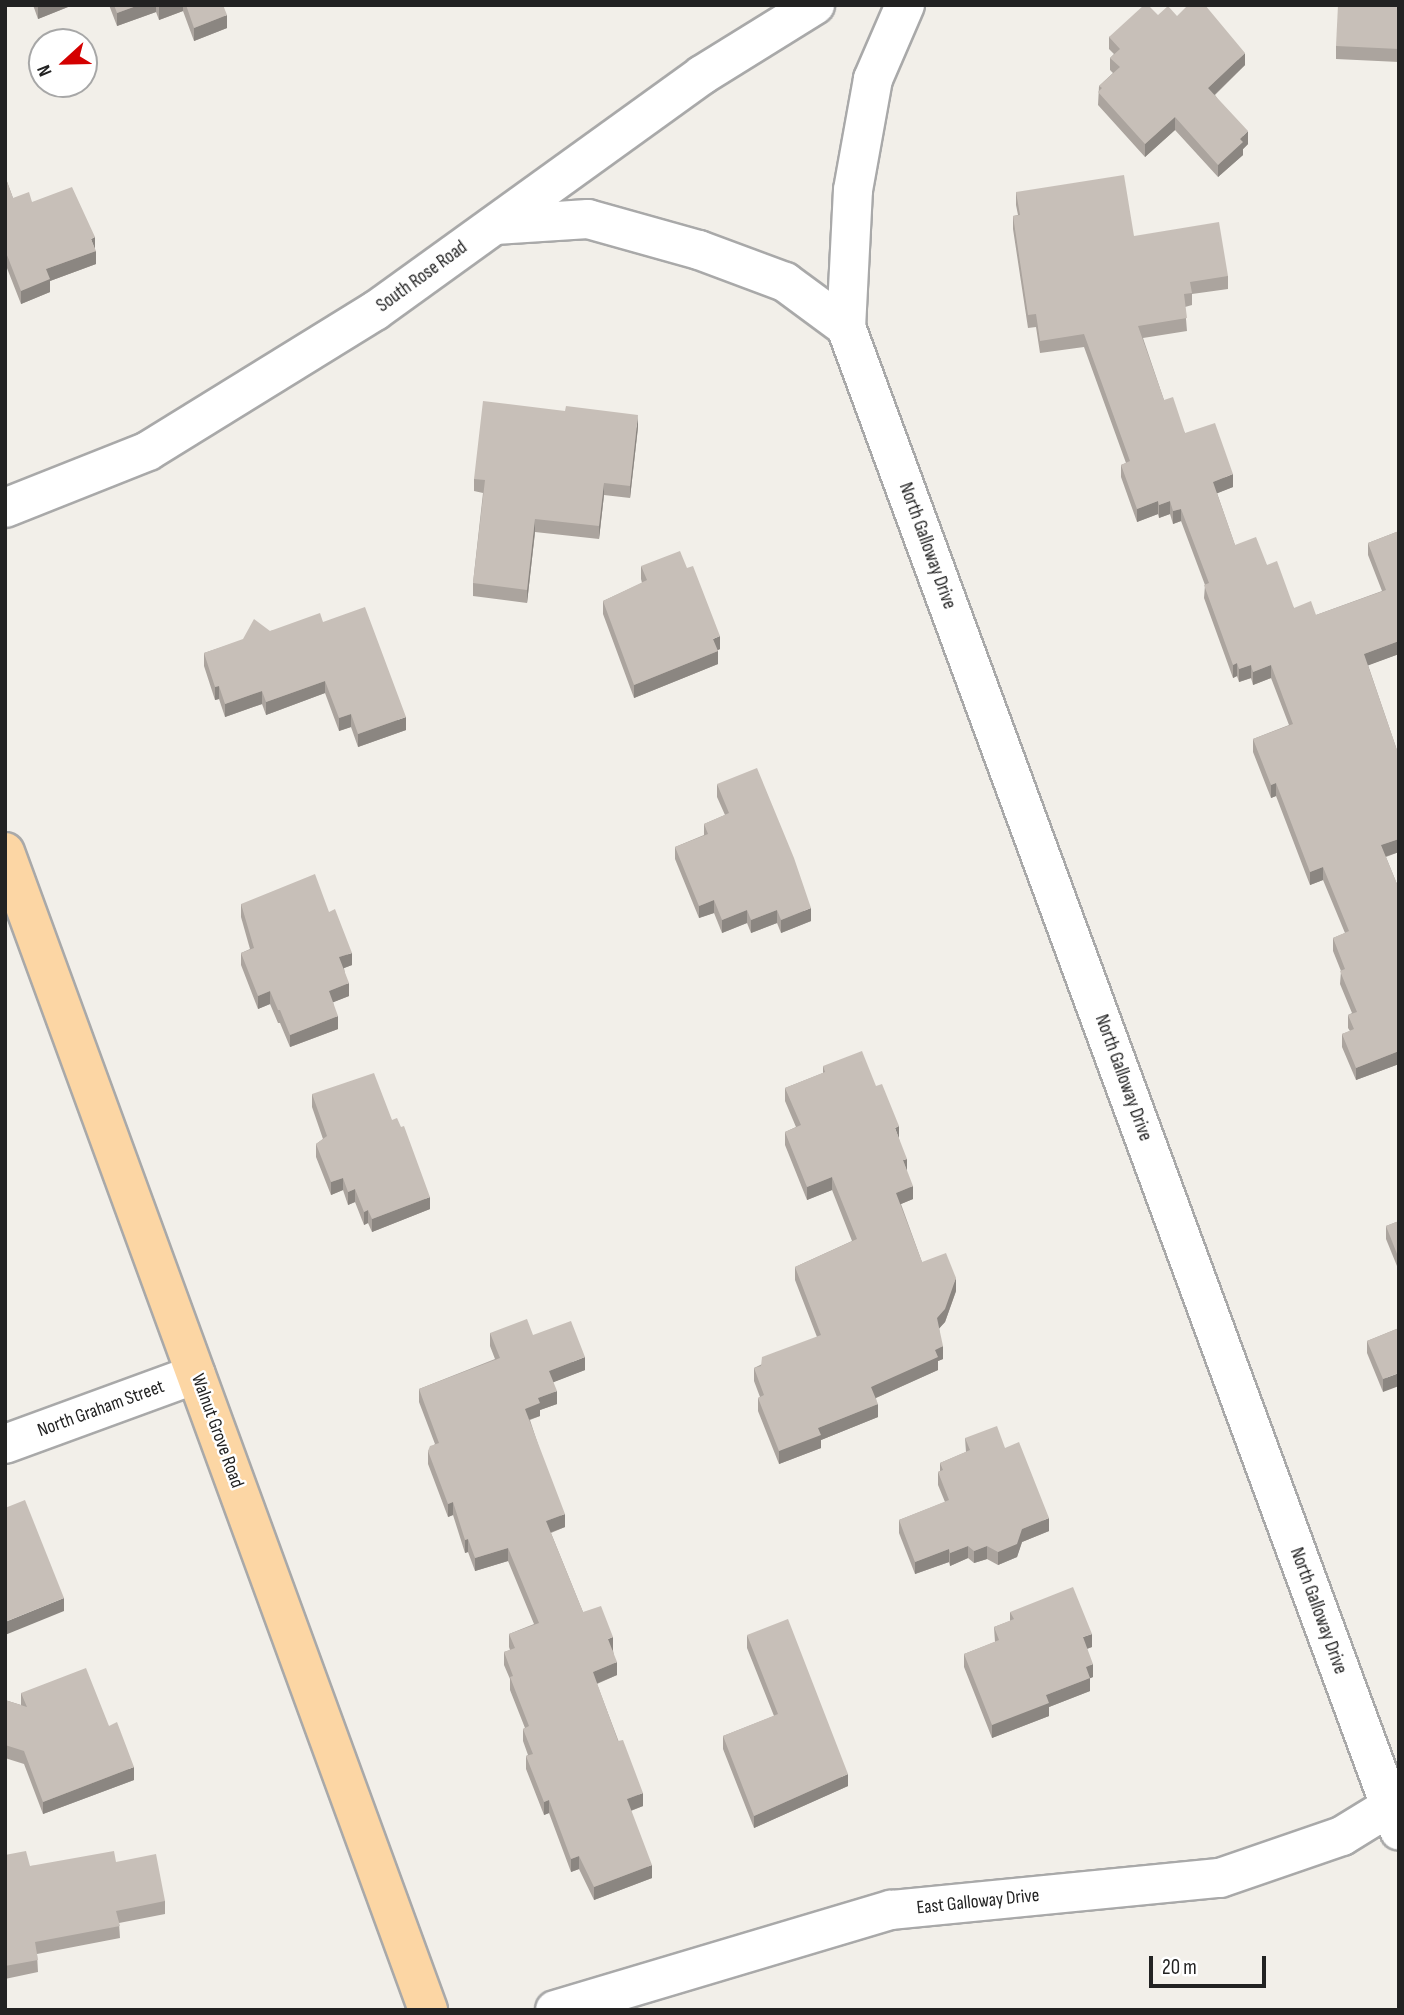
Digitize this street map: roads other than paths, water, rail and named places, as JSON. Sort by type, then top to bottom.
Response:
[{"type":"main road","name":"Walnut Grove Road","points":[[5,852],[428,2010]]},
{"type":"street","name":"South Rose Road","points":[[5,508],[148,451],[375,311],[702,75],[814,5]]},
{"type":"street","name":"North Galloway Drive","points":[[905,5],[873,79],[853,190],[846,327],[1396,1812]]},
{"type":"street","points":[[495,225],[588,219],[699,250],[785,282],[846,327]]},
{"type":"street","name":"North Graham Street","points":[[5,1444],[196,1374]]},
{"type":"street","name":"East Galloway Drive","points":[[555,2010],[891,1910],[1220,1878],[1342,1836],[1396,1812]]}]
